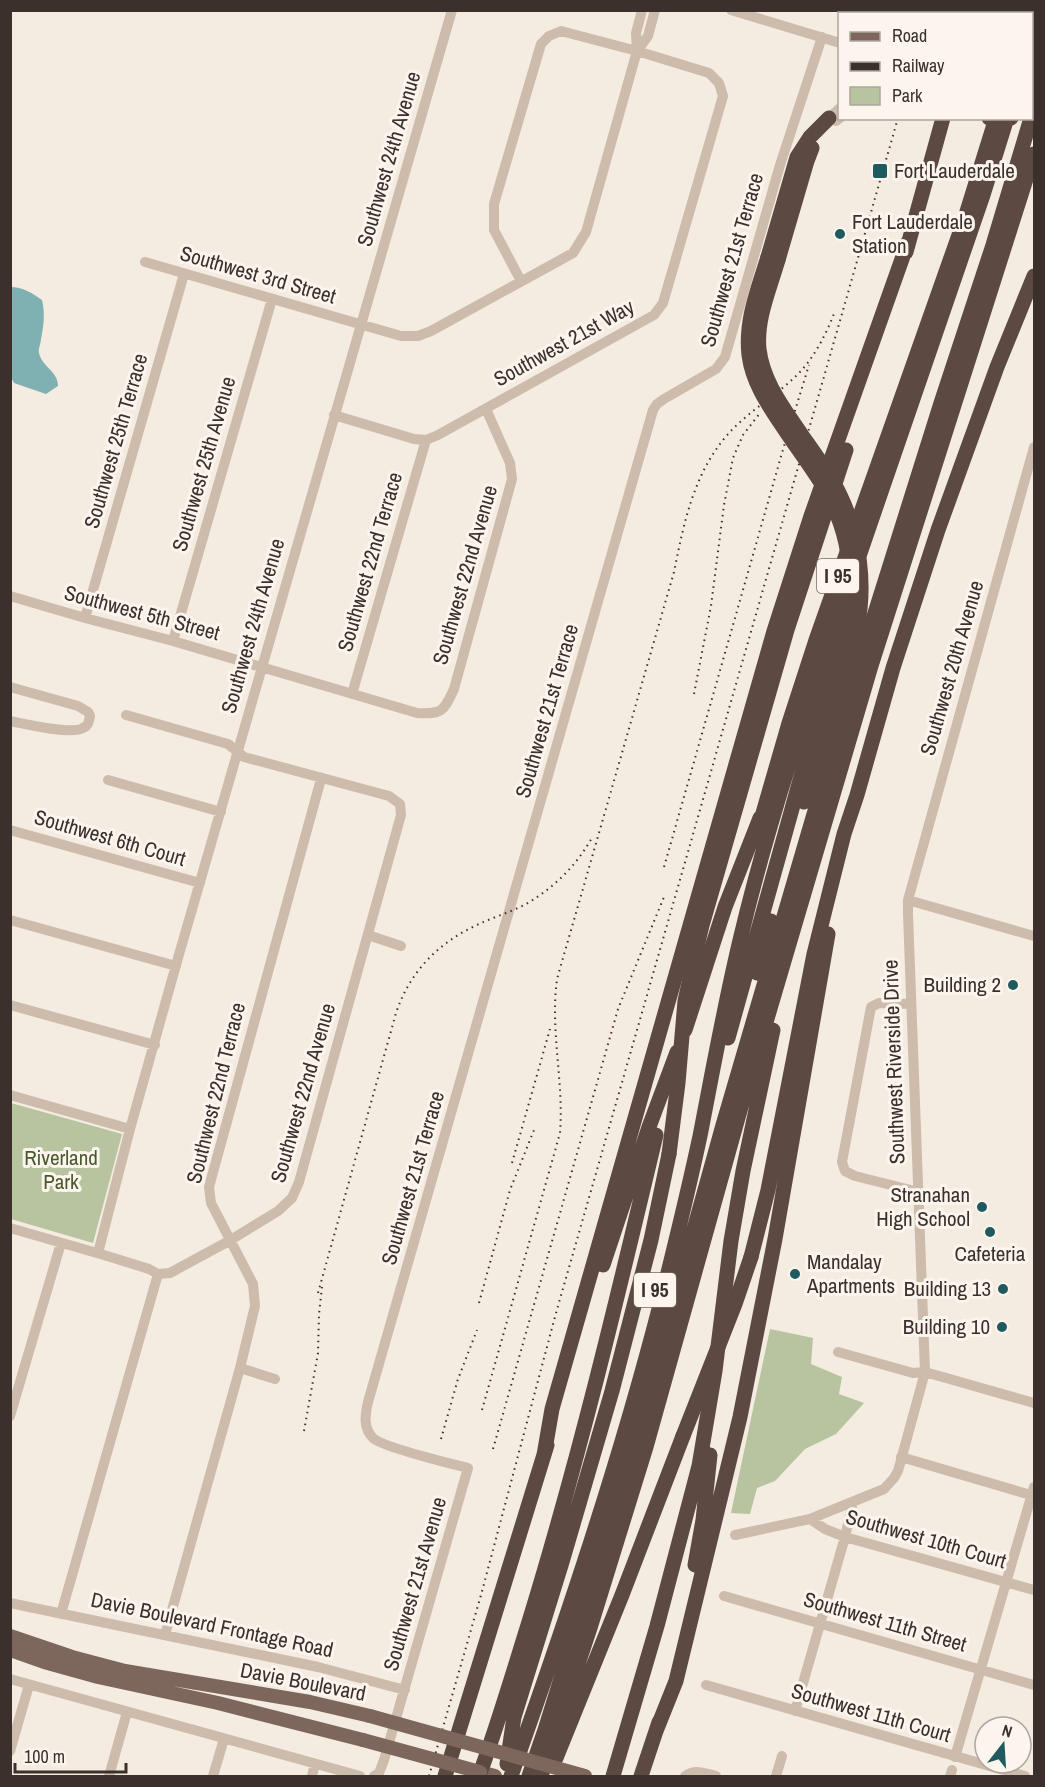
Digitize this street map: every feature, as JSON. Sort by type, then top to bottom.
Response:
[{"type":"highway","points":[[686,1199],[696,1169],[740,993],[802,773],[837,676],[855,638],[858,619],[861,590],[858,552],[851,524],[840,495],[777,398],[764,371],[759,349],[761,317],[773,258],[809,154],[836,116]]},
{"type":"highway","points":[[507,1772],[514,1717],[612,1391],[651,1240],[669,1154],[685,1001],[701,929],[793,609],[898,284],[942,120]]},
{"type":"highway","name":"I 95","points":[[507,1772],[593,1509],[645,1328],[678,1196],[734,929],[765,806],[810,660],[968,209],[995,120]]},
{"type":"highway","points":[[507,1772],[570,1606],[654,1329],[686,1199],[731,977],[776,804],[822,661],[1008,120]]},
{"type":"highway","points":[[529,1776],[636,1438],[723,1125],[848,698],[999,228],[1031,120]]},
{"type":"highway","name":"I 95","points":[[541,1776],[593,1619],[640,1464],[741,1107],[871,666],[1035,154]]},
{"type":"highway","points":[[544,1455],[555,1399],[774,631],[811,516],[908,242]]},
{"type":"highway","points":[[546,1776],[562,1747],[735,1304],[751,1257],[768,1190],[816,944],[844,834],[893,668],[938,530],[997,367],[1035,276]]},
{"type":"highway","points":[[723,1125],[743,1030],[774,907],[837,676]]},
{"type":"highway","points":[[656,1731],[676,1682],[740,1417],[771,1261],[832,915],[857,795]]},
{"type":"highway","points":[[445,1776],[616,1224],[671,1071],[725,907],[765,806]]},
{"type":"highway","points":[[641,1776],[656,1731],[679,1644],[698,1548],[710,1458],[716,1371],[731,1241],[790,942]]},
{"type":"highway","points":[[485,1775],[489,1749],[541,1582],[585,1425],[671,1071]]},
{"type":"highway","points":[[613,1776],[691,1502],[716,1371]]},
{"type":"main road","points":[[1023,12],[1034,12]]},
{"type":"main road","points":[[10,1624],[44,1648]]},
{"type":"main road","name":"Davie Boulevard","points":[[10,1636],[44,1648],[139,1674],[296,1700],[370,1716],[585,1776]]},
{"type":"main road","name":"Davie Boulevard","points":[[10,1650],[98,1677],[224,1704],[485,1775]]},
{"type":"street","name":"Southwest 24th Avenue","points":[[98,1253],[176,966],[452,10]]},
{"type":"street","points":[[361,325],[401,336],[418,336],[431,332],[573,253],[586,232],[637,51],[636,33],[642,10]]},
{"type":"street","points":[[637,51],[648,36],[655,10]]},
{"type":"street","points":[[731,10],[838,42]]},
{"type":"street","points":[[521,281],[494,230],[494,204],[541,44],[549,36],[561,31],[637,51]]},
{"type":"street","name":"Southwest 21st Terrace","points":[[468,1468],[382,1444],[368,1431],[365,1417],[368,1402],[653,410],[664,399],[716,369],[725,357],[780,165],[822,37]]},
{"type":"street","name":"Southwest 21st Way","points":[[426,440],[654,315],[663,303],[723,96],[719,83],[709,73],[637,51]]},
{"type":"street","name":"Southwest 3rd Street","points":[[145,262],[361,325]]},
{"type":"street","name":"Southwest 25th Terrace","points":[[85,618],[184,274]]},
{"type":"street","name":"Southwest 25th Avenue","points":[[173,641],[272,299]]},
{"type":"street","name":"Southwest 22nd Avenue","points":[[436,714],[445,706],[454,689],[512,479],[510,463],[486,409]]},
{"type":"street","points":[[334,415],[414,439],[426,440]]},
{"type":"street","name":"Southwest 22nd Terrace","points":[[352,694],[426,440]]},
{"type":"street","name":"Southwest 20th Avenue","points":[[908,900],[1032,468],[1035,447]]},
{"type":"street","name":"Southwest 5th Street","points":[[10,596],[417,713],[436,714]]},
{"type":"street","points":[[10,687],[78,706],[90,716],[86,727],[73,731],[10,721]]},
{"type":"street","points":[[126,715],[228,744],[243,757],[321,779]]},
{"type":"street","name":"Southwest 22nd Avenue","points":[[229,1241],[278,1211],[292,1198],[299,1182],[401,814],[400,804],[389,796],[321,779]]},
{"type":"street","name":"Southwest 22nd Terrace","points":[[229,1241],[211,1203],[209,1187],[321,779]]},
{"type":"street","points":[[108,780],[220,812]]},
{"type":"street","name":"Southwest 6th Court","points":[[10,830],[200,883]]},
{"type":"street","points":[[908,900],[1035,936]]},
{"type":"street","name":"Southwest Riverside Drive","points":[[735,1535],[810,1520],[884,1489],[894,1478],[902,1457],[926,1372],[908,900]]},
{"type":"street","points":[[10,920],[176,966]]},
{"type":"street","points":[[368,935],[401,946]]},
{"type":"street","points":[[911,1004],[879,1003],[871,1007],[842,1162],[845,1171],[855,1176],[919,1192]]},
{"type":"street","points":[[10,1005],[155,1045]]},
{"type":"street","points":[[10,1095],[130,1129]]},
{"type":"street","points":[[10,1228],[98,1253],[158,1274],[170,1273],[229,1241],[253,1284],[255,1306],[240,1368],[165,1635]]},
{"type":"street","points":[[10,1416],[61,1243]]},
{"type":"street","points":[[61,1614],[158,1274]]},
{"type":"street","points":[[838,1352],[913,1373],[926,1372],[1035,1403]]},
{"type":"street","points":[[240,1368],[275,1379]]},
{"type":"street","points":[[902,1457],[1034,1493],[955,1757]]},
{"type":"street","name":"Southwest 21st Avenue","points":[[379,1775],[468,1468]]},
{"type":"street","points":[[795,1711],[853,1502]]},
{"type":"street","name":"Southwest 10th Court","points":[[810,1520],[845,1537],[1035,1590]]},
{"type":"street","name":"Southwest 11th Street","points":[[724,1596],[1035,1685]]},
{"type":"street","name":"Davie Boulevard Frontage Road","points":[[10,1604],[327,1669],[405,1690]]},
{"type":"street","points":[[10,1679],[360,1776]]},
{"type":"street","points":[[10,1751],[29,1685]]},
{"type":"street","name":"Southwest 11th Court","points":[[706,1685],[1025,1776]]},
{"type":"street","points":[[109,1776],[127,1712]]},
{"type":"street","points":[[213,1776],[224,1739]]},
{"type":"street","points":[[776,1776],[782,1756]]},
{"type":"street","points":[[312,1776],[315,1764]]},
{"type":"street","points":[[685,1776],[691,1773],[716,1776]]},
{"type":"green space","name":"Riverland Park","points":[[11,1103],[122,1134],[93,1243],[11,1219]]},
{"type":"green space","points":[[770,1329],[813,1338],[811,1364],[842,1377],[839,1394],[864,1403],[836,1434],[805,1449],[775,1481],[757,1488],[750,1514],[731,1513]]},
{"type":"water","points":[[10,287],[23,289],[42,300],[44,319],[39,353],[43,362],[55,376],[58,386],[46,394],[14,383],[11,377]]},
{"type":"railway","points":[[429,1776],[481,1595],[556,1313],[897,120]]},
{"type":"railway","points":[[482,1410],[560,1133],[561,1114],[555,1018],[557,979],[674,572],[692,498],[717,448],[736,425],[802,370],[818,347],[835,311]]},
{"type":"railway","points":[[664,867],[809,365]]},
{"type":"railway","points":[[694,694],[711,606],[724,505],[733,458],[743,435],[760,413]]},
{"type":"railway","points":[[318,1293],[396,1013],[409,984],[428,960],[451,940],[479,924],[526,904],[546,891],[572,866],[593,836]]},
{"type":"railway","points":[[493,1449],[618,1009],[664,897]]},
{"type":"railway","points":[[512,1163],[550,1029]]},
{"type":"railway","points":[[479,1303],[510,1190],[534,1130]]},
{"type":"railway","points":[[304,1431],[318,1353],[322,1287]]},
{"type":"railway","points":[[441,1439],[458,1379],[477,1330]]},
{"type":"place","name":"Fort Lauderdale","points":[[880,171]]},
{"type":"place","name":"Fort Lauderdale Station","points":[[840,234]]},
{"type":"place","name":"Building 2","points":[[1013,985]]},
{"type":"place","name":"Stranahan High School","points":[[982,1207]]},
{"type":"place","name":"Cafeteria","points":[[990,1232]]},
{"type":"place","name":"Mandalay Apartments","points":[[795,1274]]},
{"type":"place","name":"Building 13","points":[[1003,1289]]},
{"type":"place","name":"Building 10","points":[[1002,1327]]}]
